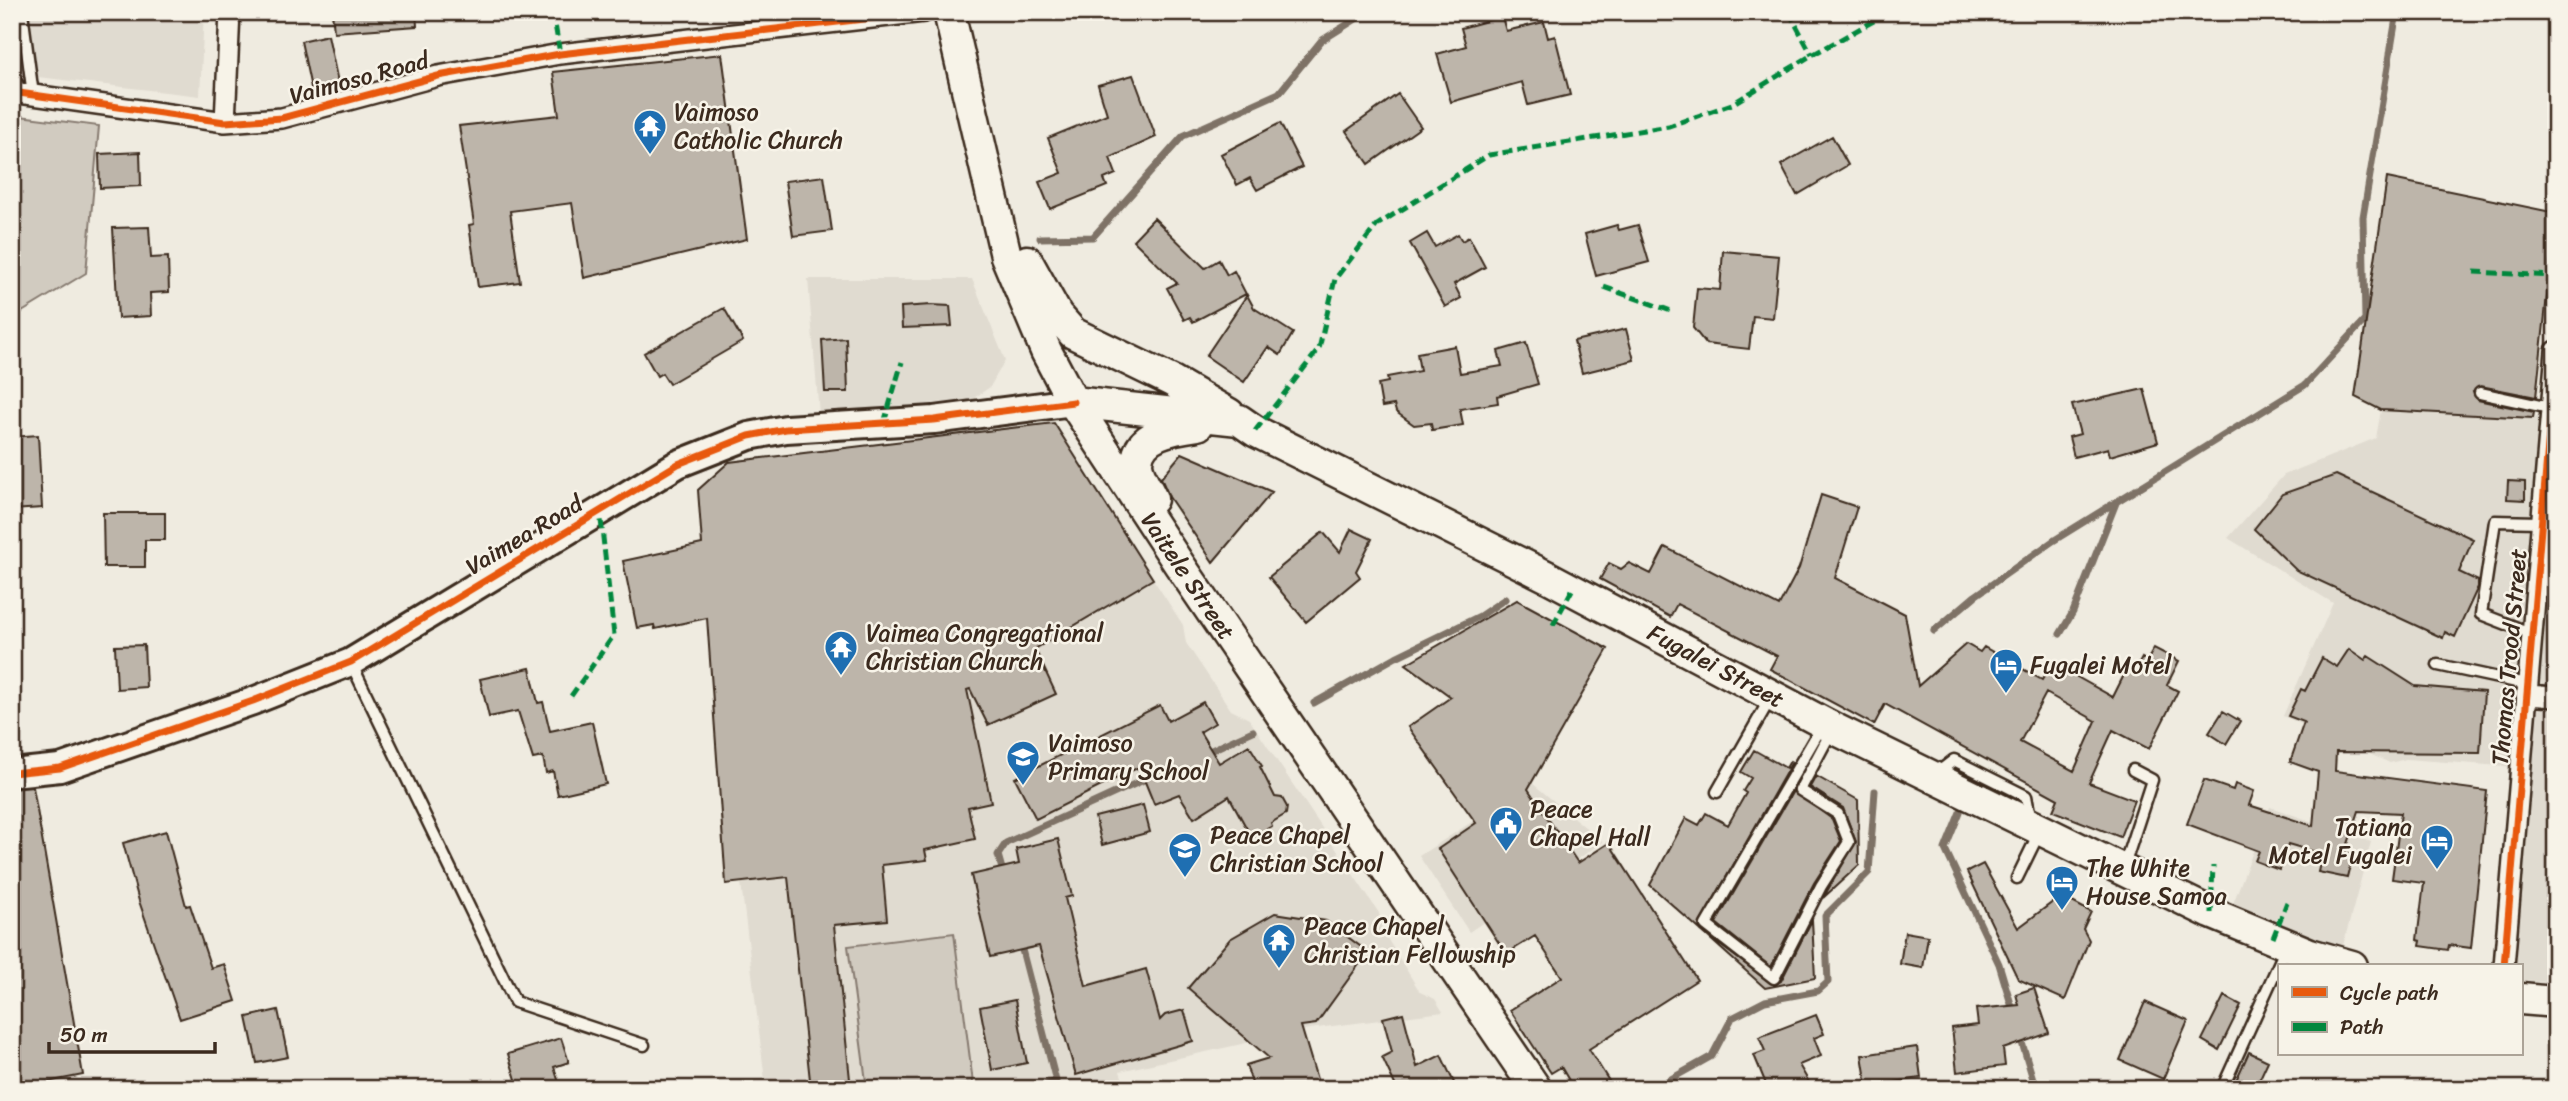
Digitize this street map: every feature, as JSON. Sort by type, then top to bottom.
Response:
[{"type":"main road","name":"Vaitele Street","points":[[949,12],[1006,256],[1046,351],[1073,402],[1536,1089]]},
{"type":"main road","points":[[980,152],[1034,277],[1057,315],[1073,333],[1172,382],[1239,420]]},
{"type":"main road","name":"Fugalei Street","points":[[1073,402],[1239,420],[1255,431],[1523,564],[1829,725],[1932,776],[2211,913],[2346,964]]},
{"type":"main road","points":[[1180,564],[1137,464],[1141,448],[1169,429],[1239,420]]},
{"type":"main road","points":[[2522,999],[2556,1002]]},
{"type":"street","points":[[225,122],[230,12]]},
{"type":"street","name":"Vaimoso Road","points":[[22,93],[225,122],[282,118],[438,76],[560,54],[924,12]]},
{"type":"street","name":"Thomas Trood Street","points":[[2504,964],[2539,522],[2556,351]]},
{"type":"street","name":"Vaimea Road","points":[[12,773],[60,768],[253,701],[351,662],[678,464],[749,436],[786,429],[933,420],[1073,402]]},
{"type":"street","points":[[2526,690],[2556,697]]},
{"type":"lane","points":[[22,12],[22,93]]},
{"type":"lane","points":[[12,73],[22,93]]},
{"type":"lane","points":[[2480,393],[2550,408]]},
{"type":"lane","points":[[2530,633],[2481,614],[2495,521],[2539,522]]},
{"type":"lane","points":[[351,662],[515,1002],[644,1045]]},
{"type":"lane","points":[[2438,665],[2526,690]]},
{"type":"lane","points":[[1717,792],[1772,695]]},
{"type":"lane","points":[[1829,725],[1800,790],[1838,814],[1849,842],[1821,886],[1774,978],[1706,925],[1829,725]]},
{"type":"lane","points":[[2123,869],[2152,780],[2133,770]]},
{"type":"lane","points":[[2017,878],[2037,827]]},
{"type":"lane","points":[[2279,964],[2288,944]]},
{"type":"lane","points":[[2222,1089],[2278,966]]},
{"type":"shaded area","points":[[12,12],[204,12],[200,96],[12,74]]},
{"type":"shaded area","points":[[12,115],[99,126],[86,273],[12,318]]},
{"type":"shaded area","points":[[808,279],[972,279],[1005,360],[990,387],[971,400],[819,414]]},
{"type":"shaded area","points":[[2556,408],[2556,983],[2522,981],[2522,964],[2514,964],[2528,768],[2406,759],[2390,763],[2283,716],[2333,603],[2228,538],[2284,475],[2376,438],[2381,410],[2533,418]]},
{"type":"shaded area","points":[[1153,579],[1183,625],[1186,643],[1231,710],[1249,719],[1379,913],[1382,930],[1420,992],[1435,999],[1443,1012],[1309,1029],[1120,1071],[1126,1089],[766,1089],[741,883],[926,860],[903,705],[1030,652]]},
{"type":"shaded area","name":"Peace Chapel Hall","points":[[1532,783],[1603,842],[1469,932],[1419,856]]},
{"type":"shaded area","points":[[2270,807],[2371,842],[2341,953],[2229,914]]},
{"type":"shaded area","points":[[954,933],[973,1083],[929,1089],[867,1089],[848,946]]},
{"type":"building","points":[[332,12],[416,12],[417,26],[334,32]]},
{"type":"building","points":[[1502,17],[1506,31],[1544,22],[1548,38],[1555,36],[1570,95],[1528,105],[1522,82],[1451,102],[1437,54],[1466,46],[1461,28]]},
{"type":"building","points":[[328,35],[339,87],[312,93],[301,41]]},
{"type":"building","name":"Vaimoso Catholic Church","points":[[722,54],[747,239],[584,278],[572,203],[510,211],[520,282],[478,287],[469,225],[474,224],[459,126],[559,115],[553,72]]},
{"type":"building","points":[[1133,75],[1156,137],[1110,158],[1116,174],[1104,179],[1107,186],[1050,209],[1039,182],[1062,173],[1048,138],[1107,114],[1098,85]]},
{"type":"building","points":[[1398,94],[1421,127],[1369,164],[1346,131]]},
{"type":"building","points":[[1280,123],[1302,167],[1257,190],[1250,178],[1237,185],[1221,154]]},
{"type":"building","points":[[1832,136],[1848,165],[1797,195],[1781,165]]},
{"type":"building","points":[[140,152],[141,186],[100,188],[99,154]]},
{"type":"building","points":[[824,176],[832,231],[793,236],[785,181]]},
{"type":"building","points":[[2387,178],[2556,213],[2536,397],[2481,386],[2473,392],[2478,400],[2534,412],[2533,418],[2381,410],[2355,397]]},
{"type":"building","points":[[1154,218],[1205,268],[1219,260],[1227,275],[1234,271],[1246,294],[1193,322],[1190,317],[1184,320],[1167,288],[1177,283],[1133,240]]},
{"type":"building","points":[[1617,225],[1619,230],[1638,225],[1649,262],[1596,276],[1585,234]]},
{"type":"building","points":[[149,227],[151,258],[168,257],[169,292],[150,293],[151,316],[118,318],[113,228]]},
{"type":"building","points":[[1427,233],[1435,247],[1458,234],[1462,241],[1469,237],[1485,267],[1454,284],[1461,298],[1445,307],[1410,243]]},
{"type":"building","points":[[1723,251],[1779,256],[1773,318],[1753,316],[1749,349],[1706,344],[1693,328],[1697,288],[1720,290]]},
{"type":"building","points":[[1247,295],[1254,308],[1293,333],[1280,355],[1268,347],[1244,382],[1206,356]]},
{"type":"building","points":[[950,306],[952,326],[902,328],[901,307]]},
{"type":"building","points":[[724,308],[743,341],[669,384],[662,373],[657,376],[644,353]]},
{"type":"building","points":[[1626,329],[1634,360],[1582,373],[1574,341]]},
{"type":"building","points":[[846,338],[848,392],[825,392],[822,340]]},
{"type":"building","points":[[1526,343],[1538,384],[1497,396],[1498,403],[1460,409],[1463,425],[1432,430],[1431,423],[1414,425],[1396,412],[1394,405],[1382,407],[1378,384],[1388,382],[1387,377],[1420,371],[1417,353],[1455,346],[1460,373],[1502,366],[1498,351]]},
{"type":"building","points":[[2144,389],[2158,442],[2110,456],[2108,448],[2074,457],[2069,437],[2080,434],[2072,405]]},
{"type":"building","name":"Vaimea Congregational Christian Church","points":[[1054,423],[1153,579],[1035,649],[1056,694],[988,725],[970,689],[967,690],[991,802],[968,807],[975,839],[925,850],[927,860],[882,865],[887,920],[834,925],[851,1089],[811,1089],[788,877],[726,884],[707,618],[655,629],[654,625],[637,628],[623,561],[702,544],[698,490],[729,462]]},
{"type":"building","points":[[38,435],[42,508],[12,510],[12,437]]},
{"type":"building","points":[[1182,453],[1272,492],[1213,562],[1169,497],[1161,478]]},
{"type":"building","points":[[2336,475],[2473,539],[2459,572],[2478,581],[2478,587],[2455,637],[2445,632],[2443,638],[2296,570],[2254,529],[2282,494]]},
{"type":"building","points":[[2508,481],[2525,482],[2525,500],[2507,499]]},
{"type":"building","points":[[1821,495],[1857,507],[1835,578],[1905,614],[1918,686],[1966,644],[1980,652],[1984,647],[2042,680],[2052,663],[2113,697],[2129,665],[2136,669],[2142,658],[2147,661],[2154,648],[2179,661],[2167,685],[2178,691],[2149,749],[2113,730],[2089,783],[2134,800],[2120,837],[2053,811],[2058,799],[1885,704],[1874,725],[1770,669],[1777,656],[1677,604],[1670,617],[1600,579],[1609,563],[1621,569],[1629,563],[1651,574],[1665,547],[1779,606],[1799,568]],"holes":[[[2046,693],[2096,721],[2074,771],[2020,742]]]},
{"type":"building","points":[[103,513],[165,513],[165,540],[145,540],[145,567],[104,567]]},
{"type":"building","points":[[1351,529],[1372,539],[1356,571],[1360,577],[1306,622],[1269,577],[1323,532],[1340,552]]},
{"type":"building","points":[[1517,600],[1608,649],[1528,789],[1578,863],[1609,843],[1697,980],[1589,1049],[1614,1089],[1574,1089],[1561,1067],[1551,1073],[1510,1010],[1562,977],[1535,936],[1506,954],[1438,849],[1476,823],[1408,727],[1451,697],[1406,664]]},
{"type":"building","points":[[144,645],[146,687],[117,689],[115,646]]},
{"type":"building","points":[[2349,649],[2365,660],[2368,656],[2415,686],[2484,692],[2480,753],[2336,752],[2335,771],[2487,791],[2471,948],[2449,945],[2448,950],[2420,946],[2421,941],[2417,940],[2424,883],[2392,879],[2401,813],[2359,811],[2345,853],[2353,854],[2347,878],[2318,872],[2322,854],[2288,844],[2279,870],[2255,861],[2259,851],[2187,824],[2204,780],[2233,790],[2235,784],[2254,791],[2249,805],[2313,826],[2318,772],[2290,762],[2304,722],[2288,716],[2301,689],[2305,691],[2322,658],[2337,667]]},
{"type":"building","points":[[530,668],[538,703],[543,702],[550,731],[592,722],[606,784],[558,795],[553,771],[546,773],[543,757],[533,759],[518,711],[489,717],[480,679]]},
{"type":"building","points":[[1203,702],[1215,723],[1200,732],[1219,763],[1249,745],[1262,766],[1260,767],[1275,797],[1282,798],[1287,807],[1286,814],[1271,823],[1272,826],[1252,838],[1229,796],[1194,818],[1179,794],[1154,804],[1139,767],[1036,819],[1015,778],[1160,705],[1168,721]]},
{"type":"building","points":[[2223,711],[2240,721],[2226,744],[2209,733]]},
{"type":"building","points":[[1754,750],[1786,768],[1790,761],[1792,762],[1699,925],[1701,931],[1650,885],[1686,818],[1699,825],[1706,813],[1728,825],[1746,793],[1743,791],[1751,778],[1741,772]]},
{"type":"building","points":[[1816,776],[1858,800],[1859,865],[1823,898],[1856,842],[1843,808],[1810,787]]},
{"type":"building","points":[[33,787],[83,1075],[12,1089],[12,789]]},
{"type":"building","points":[[1793,791],[1832,819],[1841,841],[1814,883],[1771,967],[1716,923]]},
{"type":"building","points":[[1143,805],[1150,832],[1102,845],[1095,817]]},
{"type":"building","points":[[166,831],[186,906],[190,905],[211,968],[224,964],[236,1001],[180,1019],[139,901],[123,843]]},
{"type":"building","points":[[1058,839],[1072,896],[1065,898],[1086,986],[1146,969],[1160,1020],[1165,1015],[1184,1010],[1193,1041],[1076,1075],[1039,946],[990,957],[971,875],[1019,864],[1016,849]]},
{"type":"building","points":[[1983,864],[2018,928],[2061,896],[2091,912],[2083,929],[2089,940],[2065,1000],[2018,979],[1967,872]]},
{"type":"building","name":"Peace Chapel Christian Fellowship","points":[[1275,913],[1326,921],[1368,952],[1316,1024],[1301,1026],[1320,1089],[1254,1089],[1246,1065],[1269,1058],[1188,988],[1230,939]]},
{"type":"building","points":[[1812,920],[1815,978],[1765,988],[1703,933],[1774,985],[1781,981]]},
{"type":"building","points":[[1905,932],[1928,936],[1923,968],[1900,964]]},
{"type":"building","points":[[2034,988],[2049,1033],[2003,1049],[2005,1066],[1957,1072],[1952,1028],[1978,1025],[1976,1009],[2019,1005],[2016,994]]},
{"type":"building","points":[[2224,996],[2241,1005],[2219,1050],[2202,1040]]},
{"type":"building","points":[[1015,1000],[1027,1063],[992,1070],[980,1007]]},
{"type":"building","points":[[2145,1002],[2188,1021],[2163,1079],[2120,1060]]},
{"type":"building","points":[[278,1010],[288,1057],[257,1063],[247,1017]]},
{"type":"building","points":[[1403,1013],[1417,1067],[1441,1055],[1457,1089],[1397,1089],[1382,1057],[1392,1052],[1383,1018]]},
{"type":"building","points":[[1816,1015],[1824,1034],[1814,1038],[1821,1056],[1799,1065],[1813,1089],[1768,1089],[1754,1055],[1765,1051],[1759,1037]]},
{"type":"building","points":[[561,1038],[569,1062],[554,1067],[561,1089],[519,1089],[508,1054]]},
{"type":"building","points":[[1917,1047],[1921,1078],[1867,1086],[1862,1055]]},
{"type":"building","points":[[2249,1052],[2268,1061],[2255,1089],[2232,1089]]},
{"type":"waterway","points":[[1040,238],[1093,237],[1183,136],[1279,93],[1321,41],[1367,12]]},
{"type":"waterway","points":[[1934,631],[1975,596],[2053,541],[2305,385],[2365,320],[2363,217],[2397,12]]},
{"type":"waterway","points":[[2060,634],[2073,612],[2116,503]]},
{"type":"waterway","points":[[1314,703],[1396,657],[1480,616],[1505,599]]},
{"type":"waterway","points":[[1203,754],[1253,731]]},
{"type":"waterway","points":[[1004,876],[998,855],[1006,843],[1150,777]]},
{"type":"waterway","points":[[1653,1089],[1712,1056],[1732,1018],[1765,1001],[1818,991],[1828,982],[1825,916],[1869,872],[1875,791]]},
{"type":"waterway","points":[[1960,812],[1945,849],[1999,964],[2014,1014]]},
{"type":"waterway","points":[[1020,942],[1056,1081],[1033,1089]]},
{"type":"waterway","points":[[2020,1036],[2036,1089]]},
{"type":"marked path","points":[[553,12],[560,54]]},
{"type":"marked path","points":[[1789,12],[1812,55]]},
{"type":"marked path","points":[[1255,431],[1319,349],[1335,279],[1377,225],[1489,155],[1669,126],[1732,104],[1890,12]]},
{"type":"marked path","points":[[2474,272],[2556,276]]},
{"type":"marked path","points":[[1604,287],[1674,312]]},
{"type":"marked path","points":[[884,423],[902,362]]},
{"type":"marked path","points":[[571,696],[614,635],[600,511]]},
{"type":"marked path","points":[[1553,625],[1572,590]]},
{"type":"marked path","points":[[2211,913],[2213,866]]},
{"type":"marked path","points":[[2273,938],[2287,902]]},
{"type":"cycle path","points":[[12,92],[225,122],[282,118],[438,76],[560,54],[924,12]]},
{"type":"cycle path","points":[[2504,964],[2556,351]]},
{"type":"cycle path","points":[[12,773],[60,768],[253,701],[351,662],[678,464],[749,436],[786,429],[934,420],[1073,402]]},
{"type":"place","name":"Vaimoso Catholic Church","points":[[650,156]]},
{"type":"place","name":"Vaimea Congregational Christian Church","points":[[841,677]]},
{"type":"place","name":"Fugalei Motel","points":[[2006,695]]},
{"type":"place","name":"Vaimoso Primary School","points":[[1023,787]]},
{"type":"place","name":"Peace Chapel Hall","points":[[1506,853]]},
{"type":"place","name":"Tatiana Motel Fugalei","points":[[2437,871]]},
{"type":"place","name":"Peace Chapel Christian School","points":[[1185,879]]},
{"type":"place","name":"The White House Samoa","points":[[2062,912]]},
{"type":"place","name":"Peace Chapel Christian Fellowship","points":[[1279,970]]}]
